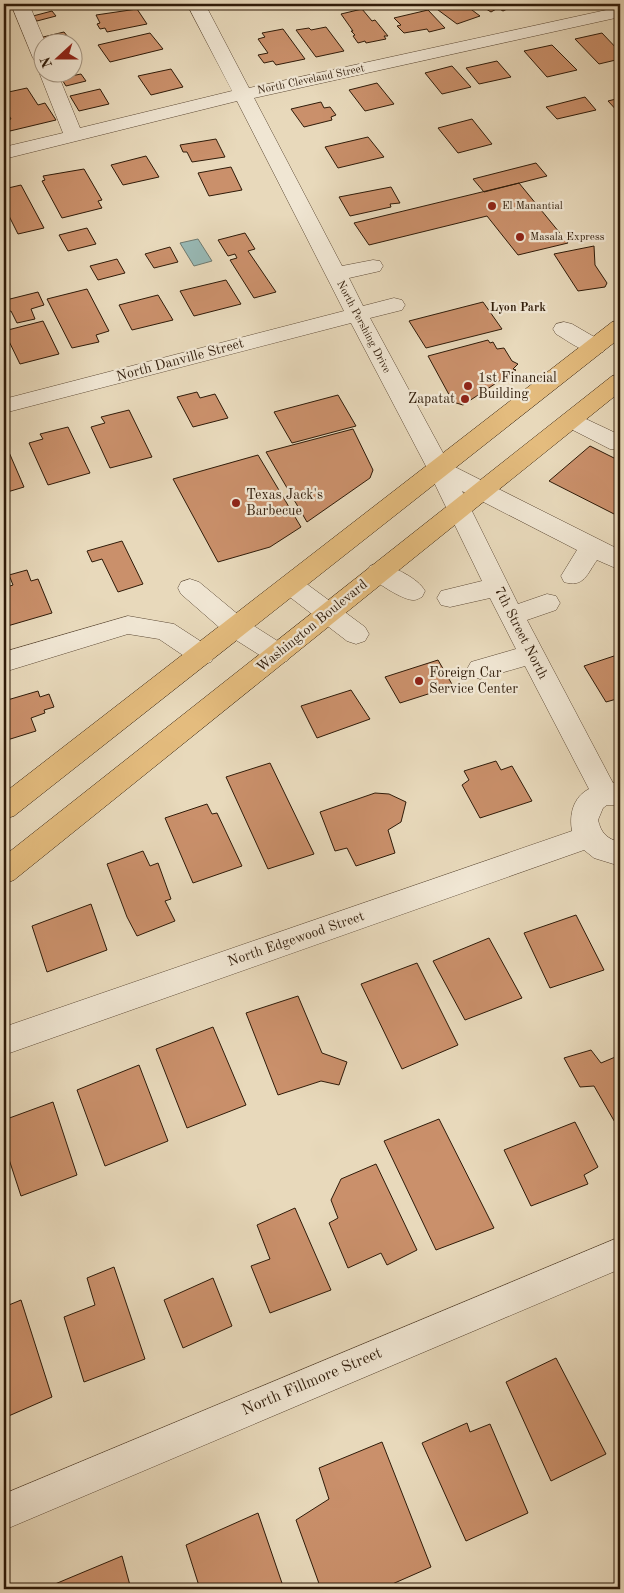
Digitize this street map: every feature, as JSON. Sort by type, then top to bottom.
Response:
[{"type":"main road","points":[[4,808],[440,470],[620,327]]},
{"type":"main road","name":"Washington Boulevard","points":[[4,872],[620,381]]},
{"type":"street","points":[[20,4],[32,33]]},
{"type":"street","name":"North Pershing Drive","points":[[196,4],[356,314],[440,470]]},
{"type":"street","name":"North Cleveland Street","points":[[4,153],[243,95],[620,12]]},
{"type":"street","points":[[52,82],[74,136]]},
{"type":"street","points":[[336,274],[373,266]]},
{"type":"street","name":"North Danville Street","points":[[4,406],[394,305]]},
{"type":"street","points":[[564,329],[595,347]]},
{"type":"street","points":[[270,337],[280,357]]},
{"type":"street","points":[[571,420],[618,443]]},
{"type":"street","points":[[440,470],[480,492],[593,546],[620,561]]},
{"type":"street","name":"7th Street North","points":[[440,470],[457,510],[532,654],[613,794]]},
{"type":"street","points":[[574,576],[593,546]]},
{"type":"street","points":[[379,572],[412,591]]},
{"type":"street","points":[[290,585],[356,634]]},
{"type":"street","points":[[450,598],[497,587]]},
{"type":"street","points":[[190,588],[237,628],[278,654]]},
{"type":"street","points":[[512,616],[547,603]]},
{"type":"street","points":[[4,662],[128,624],[165,631],[202,655]]},
{"type":"street","points":[[480,668],[532,654]]},
{"type":"street","points":[[613,794],[594,799],[587,807],[583,816],[583,826],[588,837],[604,850],[620,854]]},
{"type":"street","name":"North Edgewood Street","points":[[4,1041],[588,837]]},
{"type":"street","name":"North Fillmore Street","points":[[4,1512],[620,1253]]},
{"type":"water","points":[[198,239],[212,261],[194,266],[180,243]]},
{"type":"building","points":[[430,4],[464,4],[480,16],[457,24]]},
{"type":"building","points":[[478,4],[508,4],[506,5],[511,7],[503,11],[498,8],[491,12]]},
{"type":"building","points":[[137,9],[147,24],[107,32],[105,28],[100,29],[97,24],[100,23],[96,15]]},
{"type":"building","points":[[362,9],[372,21],[375,20],[388,36],[384,36],[386,39],[358,43],[351,31],[353,31],[341,14]]},
{"type":"building","points":[[428,10],[445,28],[429,32],[427,29],[404,33],[397,26],[401,25],[394,18]]},
{"type":"building","points":[[52,11],[56,16],[37,21],[33,16]]},
{"type":"building","points":[[326,27],[344,51],[316,57],[296,30]]},
{"type":"building","points":[[283,29],[305,59],[276,65],[273,61],[264,63],[258,55],[268,53],[258,39],[265,37],[262,33]]},
{"type":"building","points":[[150,33],[163,49],[110,62],[98,45]]},
{"type":"building","points":[[602,33],[620,52],[620,59],[599,64],[575,39]]},
{"type":"building","points":[[552,45],[577,70],[547,77],[524,51]]},
{"type":"building","points":[[497,61],[511,77],[479,84],[466,68]]},
{"type":"building","points":[[452,66],[471,87],[442,94],[425,73]]},
{"type":"building","points":[[171,69],[183,87],[151,95],[138,76]]},
{"type":"building","points":[[64,82],[82,82],[66,86]]},
{"type":"building","points":[[377,83],[394,104],[365,111],[349,90]]},
{"type":"building","points":[[27,88],[38,105],[45,103],[56,120],[10,131],[4,121],[11,119],[4,107],[4,93]]},
{"type":"building","points":[[100,89],[109,104],[79,111],[70,96]]},
{"type":"building","points":[[585,97],[596,110],[557,119],[546,107]]},
{"type":"building","points":[[620,98],[620,114],[608,101]]},
{"type":"building","points":[[321,102],[324,108],[330,107],[336,115],[331,117],[332,120],[304,127],[291,109]]},
{"type":"building","points":[[472,119],[492,144],[458,153],[438,128]]},
{"type":"building","points":[[368,137],[384,157],[338,168],[325,147]]},
{"type":"building","points":[[216,139],[225,157],[192,162],[187,152],[183,152],[180,145]]},
{"type":"building","points":[[146,156],[159,177],[123,185],[111,165]]},
{"type":"building","points":[[536,163],[547,176],[484,192],[473,179]]},
{"type":"building","points":[[231,167],[242,190],[209,196],[198,173]]},
{"type":"building","points":[[84,169],[102,200],[98,201],[102,208],[62,218],[42,181],[45,180],[43,176]]},
{"type":"building","points":[[519,183],[568,243],[518,255],[487,216],[369,245],[354,223]]},
{"type":"building","points":[[21,185],[44,228],[18,234],[4,206],[4,189]]},
{"type":"building","points":[[391,187],[400,203],[390,204],[391,207],[350,216],[339,197]]},
{"type":"building","points":[[87,228],[96,244],[68,251],[59,235]]},
{"type":"building","points":[[245,233],[255,249],[248,251],[276,292],[254,298],[230,260],[237,258],[235,254],[228,256],[218,240]]},
{"type":"building","points":[[594,246],[595,265],[607,283],[605,287],[578,291],[554,254]]},
{"type":"building","points":[[170,247],[178,262],[154,268],[145,254]]},
{"type":"building","points":[[117,259],[125,273],[98,280],[90,266]]},
{"type":"building","points":[[226,280],[241,304],[194,316],[180,291]]},
{"type":"building","points":[[87,289],[109,331],[96,335],[99,342],[72,348],[47,299]]},
{"type":"building","points":[[38,292],[44,305],[31,309],[35,319],[17,323],[11,311],[4,313],[4,306],[8,305],[6,300]]},
{"type":"building","points":[[158,295],[173,320],[132,330],[119,305]]},
{"type":"building","points":[[483,302],[502,329],[426,348],[409,321]]},
{"type":"building","points":[[43,321],[59,354],[20,364],[4,331]]},
{"type":"building","name":"1st Financial Building","points":[[488,340],[490,343],[493,342],[497,349],[504,348],[512,361],[518,364],[513,369],[516,370],[463,405],[453,402],[428,356]]},
{"type":"building","points":[[197,392],[200,398],[215,394],[228,418],[193,427],[177,397]]},
{"type":"building","points":[[338,395],[356,426],[292,443],[274,412]]},
{"type":"building","points":[[129,410],[152,457],[110,468],[91,427],[105,423],[101,417]]},
{"type":"building","points":[[68,427],[90,473],[48,485],[29,443],[43,439],[40,434]]},
{"type":"building","points":[[353,429],[373,470],[370,478],[307,522],[266,452]]},
{"type":"building","points":[[4,444],[24,487],[4,493]]},
{"type":"building","points":[[590,446],[620,461],[620,517],[549,481]]},
{"type":"building","name":"Texas Jack's Barbecue","points":[[258,455],[301,527],[270,547],[218,562],[173,479]]},
{"type":"building","points":[[122,541],[143,584],[118,592],[102,559],[92,562],[87,551]]},
{"type":"building","points":[[27,570],[31,581],[38,579],[52,613],[4,627],[4,588],[13,585],[9,575]]},
{"type":"building","points":[[620,654],[620,698],[606,702],[584,666]]},
{"type":"building","name":"Foreign Car Service Center","points":[[438,660],[453,686],[400,703],[385,677]]},
{"type":"building","points":[[351,690],[370,719],[317,738],[301,706]]},
{"type":"building","points":[[38,691],[40,697],[49,694],[54,707],[44,710],[45,713],[31,718],[36,731],[4,741],[4,701]]},
{"type":"building","points":[[496,761],[501,770],[512,766],[532,801],[480,818],[462,785],[469,780],[464,771]]},
{"type":"building","points":[[270,763],[314,854],[268,869],[226,777]]},
{"type":"building","points":[[375,793],[389,794],[406,802],[401,822],[388,830],[395,853],[356,866],[347,848],[335,851],[320,812]]},
{"type":"building","points":[[207,804],[212,814],[217,813],[242,866],[193,883],[165,818]]},
{"type":"building","points":[[143,851],[150,866],[158,863],[171,899],[165,901],[175,921],[137,936],[127,917],[107,864]]},
{"type":"building","points":[[91,904],[107,950],[47,972],[32,926]]},
{"type":"building","points":[[576,915],[604,970],[550,988],[524,933]]},
{"type":"building","points":[[489,938],[522,998],[465,1020],[433,961]]},
{"type":"building","points":[[417,963],[458,1045],[402,1069],[361,984]]},
{"type":"building","points":[[298,996],[322,1053],[347,1062],[339,1085],[321,1081],[278,1095],[246,1013]]},
{"type":"building","points":[[213,1027],[246,1105],[187,1128],[156,1049]]},
{"type":"building","points":[[591,1050],[601,1063],[620,1055],[620,1131],[594,1086],[580,1087],[564,1058]]},
{"type":"building","points":[[139,1065],[168,1141],[105,1166],[77,1090]]},
{"type":"building","points":[[53,1102],[77,1175],[21,1196],[4,1144],[4,1120]]},
{"type":"building","points":[[439,1119],[494,1228],[436,1250],[384,1141]]},
{"type":"building","points":[[575,1122],[598,1167],[584,1175],[588,1184],[531,1206],[504,1150]]},
{"type":"building","points":[[376,1164],[417,1250],[387,1265],[381,1253],[348,1268],[329,1223],[338,1218],[331,1200],[341,1179]]},
{"type":"building","points":[[295,1208],[331,1290],[270,1313],[251,1266],[270,1259],[257,1225]]},
{"type":"building","points":[[114,1267],[145,1359],[84,1382],[64,1317],[95,1305],[87,1278]]},
{"type":"building","points":[[213,1278],[232,1326],[183,1348],[164,1300]]},
{"type":"building","points":[[21,1300],[52,1397],[4,1418],[4,1307]]},
{"type":"building","points":[[556,1358],[606,1454],[551,1481],[506,1382]]},
{"type":"building","points":[[467,1423],[470,1432],[490,1424],[528,1513],[466,1541],[422,1443]]},
{"type":"building","points":[[382,1442],[431,1567],[381,1589],[321,1589],[296,1520],[329,1499],[319,1468]]},
{"type":"building","points":[[258,1513],[284,1589],[200,1589],[186,1545]]},
{"type":"building","points":[[122,1556],[131,1589],[57,1589],[55,1584]]},
{"type":"place","name":"El Manantial","points":[[492,206]]},
{"type":"place","name":"Masala Express","points":[[520,237]]},
{"type":"place","name":"1st Financial Building","points":[[468,386]]},
{"type":"place","name":"Zapatat","points":[[465,399]]},
{"type":"place","name":"Texas Jack's Barbecue","points":[[236,503]]},
{"type":"place","name":"Foreign Car Service Center","points":[[419,681]]},
{"type":"district","name":"Lyon Park","points":[[518,308]]}]
